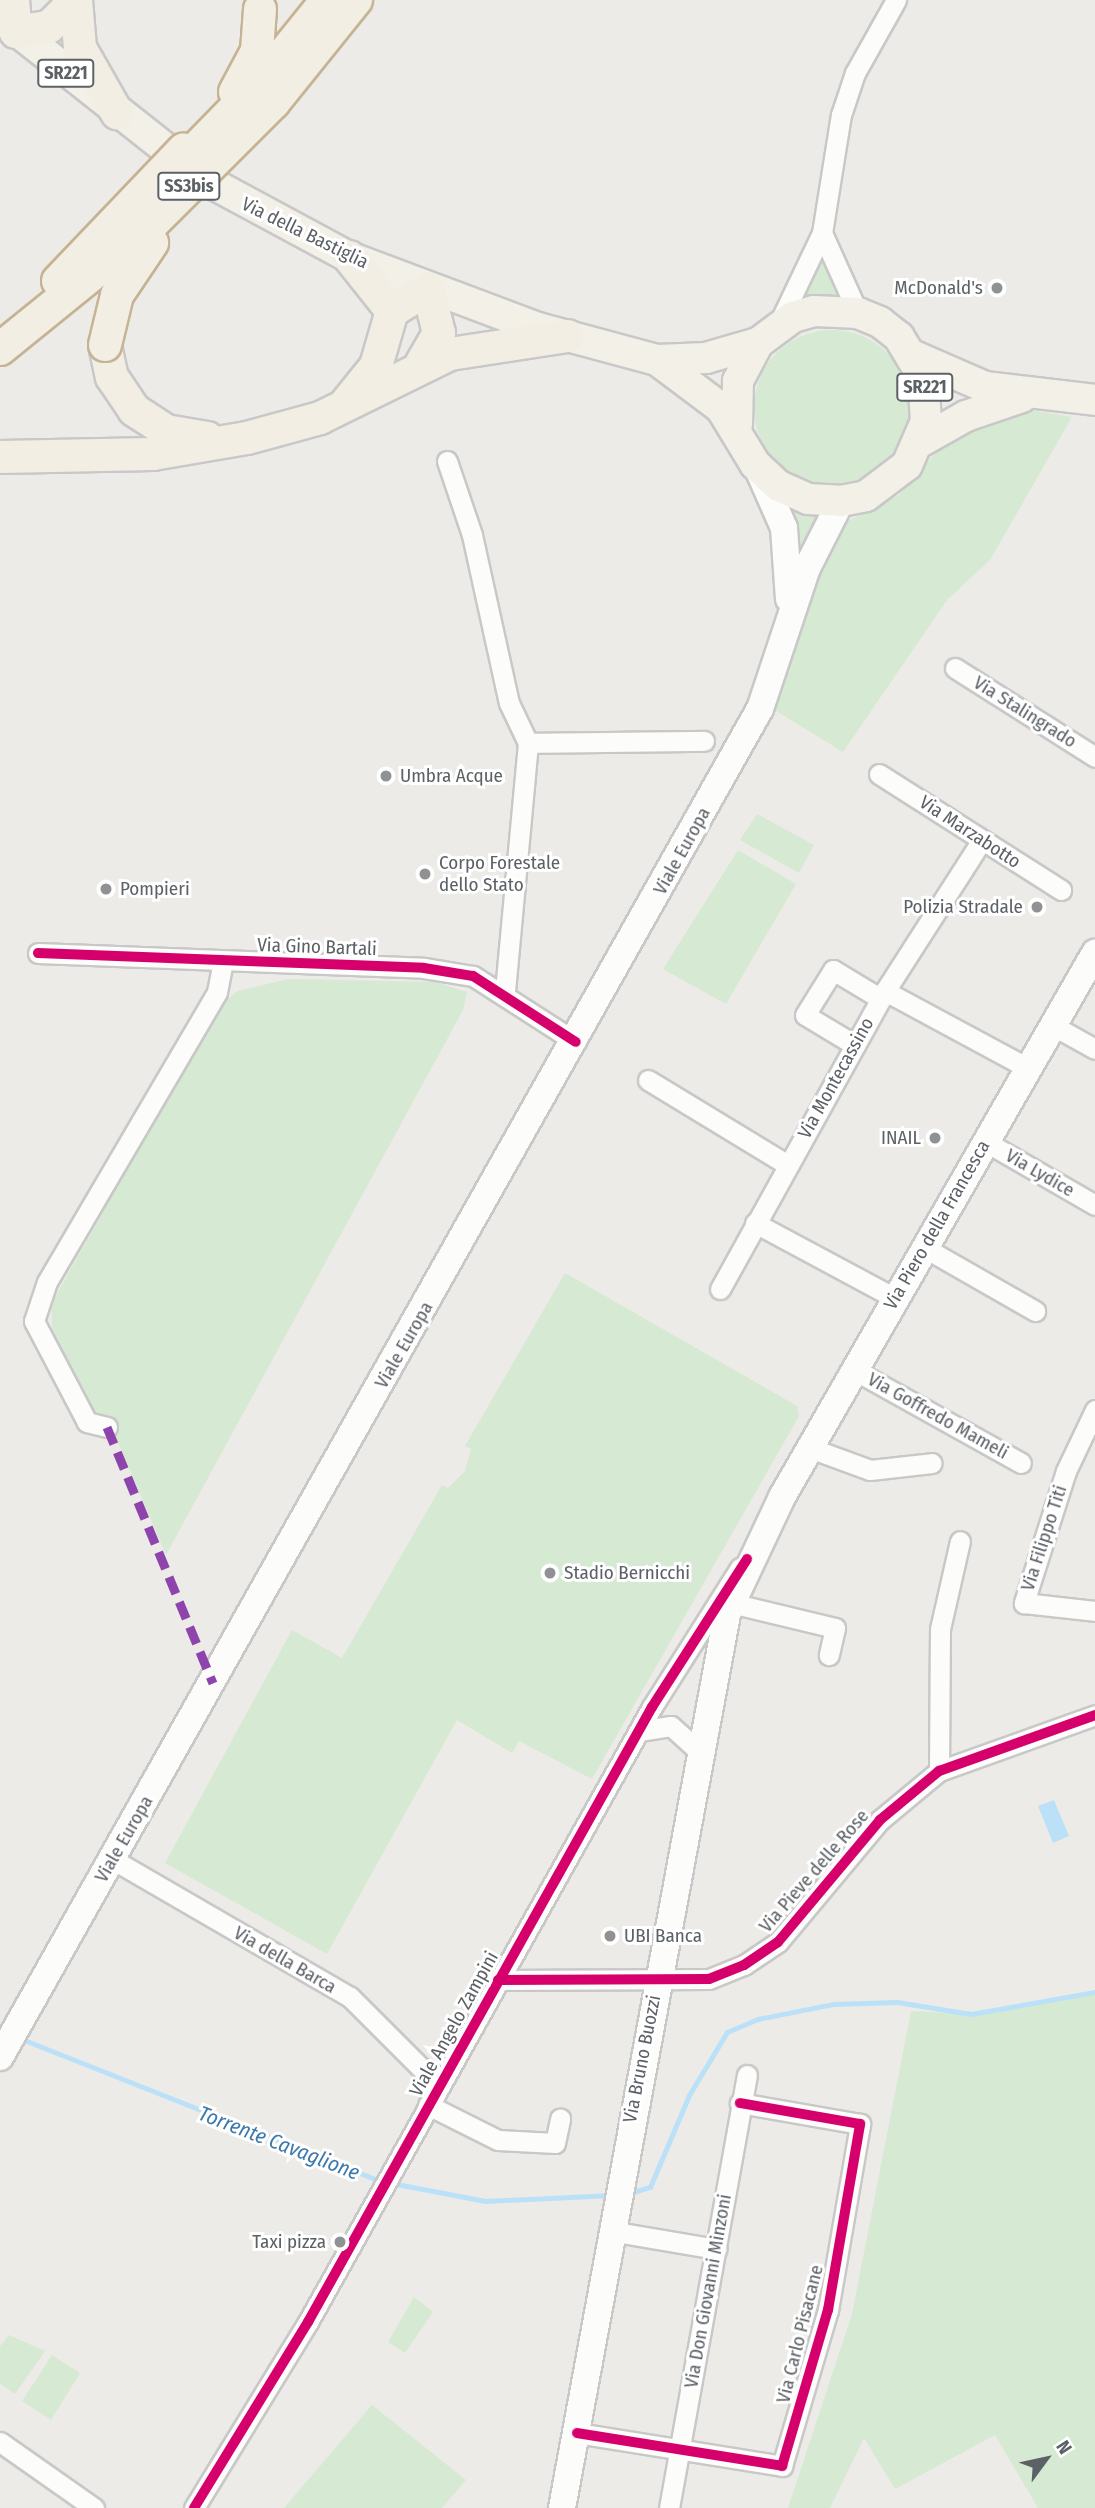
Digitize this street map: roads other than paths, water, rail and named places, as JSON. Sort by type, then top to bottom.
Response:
[{"type":"highway","points":[[13,0],[8,25],[49,27],[76,0]]},
{"type":"highway","points":[[76,0],[80,48],[117,113]]},
{"type":"highway","name":"SS3bis","points":[[0,323],[58,281],[260,83],[327,0]]},
{"type":"highway","name":"SS3bis","points":[[0,349],[141,235],[274,102],[356,0]]},
{"type":"highway","points":[[58,281],[231,98],[257,51],[259,4]]},
{"type":"highway","points":[[247,438],[184,436],[149,422],[119,391],[105,345],[112,308],[131,270],[248,143],[274,102]]},
{"type":"highway","points":[[349,257],[392,312]]},
{"type":"highway","points":[[340,409],[376,366],[392,312],[428,289],[439,333],[421,364]]},
{"type":"highway","points":[[0,457],[153,454],[247,438],[340,409],[421,364],[488,344],[568,336]]},
{"type":"main road","name":"Via della Bastiglia","points":[[8,25],[117,113],[223,192],[349,257],[428,289],[568,336],[657,360],[719,356],[766,336]]},
{"type":"main road","name":"SR221","points":[[1026,396],[978,410],[920,442],[888,483],[841,501],[789,491],[755,464],[737,424],[738,381],[766,336],[814,311],[858,313],[890,330],[914,356],[965,382],[1026,396],[1081,398]]},
{"type":"main road","name":"SR221","points":[[914,356],[927,399],[920,442]]},
{"type":"main road","name":"Via della Bastiglia","points":[[657,360],[737,424]]},
{"type":"main road","name":"Viale Europa","points":[[755,464],[786,536],[788,625]]},
{"type":"main road","name":"Viale Europa","points":[[2,2053],[576,1042],[760,709],[788,625],[841,501]]},
{"type":"main road","name":"Via Piero della Francesca","points":[[782,1497],[1095,953]]},
{"type":"main road","name":"Via Bruno Buozzi","points":[[562,2508],[698,1750],[731,1603],[747,1559],[782,1497]]},
{"type":"street","points":[[766,336],[800,289],[822,233],[841,115],[855,73],[896,0]]},
{"type":"street","points":[[822,233],[858,313]]},
{"type":"street","points":[[447,461],[472,535],[509,703],[528,743],[505,992]]},
{"type":"street","name":"Via Stalingrado","points":[[955,668],[1095,757]]},
{"type":"street","points":[[528,743],[704,741]]},
{"type":"street","name":"Via Marzabotto","points":[[879,774],[1060,890]]},
{"type":"street","name":"Via Montecassino","points":[[720,1289],[883,995],[982,840]]},
{"type":"street","name":"Via Gino Bartali","points":[[38,953],[424,968],[473,976],[505,992],[576,1042]]},
{"type":"street","points":[[107,1427],[87,1422],[34,1321],[47,1282],[217,992],[223,961]]},
{"type":"street","points":[[855,1045],[805,1015],[833,970],[1028,1068]]},
{"type":"street","points":[[1052,1025],[1095,1049]]},
{"type":"street","points":[[648,1080],[788,1165]]},
{"type":"street","name":"Via Lydice","points":[[986,1142],[1095,1205]]},
{"type":"street","points":[[755,1223],[895,1298]]},
{"type":"street","points":[[925,1248],[1035,1311]]},
{"type":"street","name":"Via Goffredo Mameli","points":[[854,1370],[1021,1463]]},
{"type":"street","name":"Via Filippo Titi","points":[[1095,1410],[1066,1471],[1024,1603],[1095,1611]]},
{"type":"street","points":[[810,1448],[870,1471],[932,1463]]},
{"type":"street","points":[[939,1771],[940,1629],[960,1541]]},
{"type":"street","name":"Viale Angelo Zampini","points":[[194,2508],[379,2194],[639,1731],[747,1559]]},
{"type":"street","points":[[731,1603],[835,1628],[830,1655]]},
{"type":"street","name":"Via Pieve delle Rose","points":[[498,1980],[657,1982],[709,1979],[778,1942],[880,1820],[939,1771],[1095,1715]]},
{"type":"street","points":[[639,1731],[671,1726],[698,1750]]},
{"type":"street","name":"Via della Barca","points":[[112,1859],[350,1997],[439,2086]]},
{"type":"street","name":"Via Don Giovanni Minzoni","points":[[669,2508],[747,2074]]},
{"type":"street","name":"Via Carlo Pisacane","points":[[577,2433],[679,2452],[782,2466],[828,2310],[860,2124],[740,2103]]},
{"type":"street","points":[[428,2105],[498,2140],[555,2143],[561,2119]]},
{"type":"street","points":[[612,2221],[716,2249]]},
{"type":"street","points":[[0,2442],[94,2508]]},
{"type":"water","points":[[1054,1800],[1069,1836],[1053,1843],[1038,1806]]},
{"type":"waterway","name":"Torrente Cavaglione","points":[[627,2194],[650,2187],[689,2095],[727,2032],[758,2019],[833,2004],[897,2002],[971,2014],[1095,1992]]},
{"type":"waterway","name":"Torrente Cavaglione","points":[[19,2038],[381,2181]]},
{"type":"waterway","name":"Torrente Cavaglione","points":[[391,2183],[485,2201],[613,2195]]},
{"type":"place","name":"McDonald's","points":[[997,288]]},
{"type":"place","name":"Umbra Acque","points":[[386,776]]},
{"type":"place","name":"Corpo Forestale dello Stato","points":[[425,874]]},
{"type":"place","name":"Pompieri","points":[[106,889]]},
{"type":"place","name":"Polizia Stradale","points":[[1037,907]]},
{"type":"place","name":"INAIL","points":[[935,1138]]},
{"type":"place","name":"Stadio Bernicchi","points":[[550,1573]]},
{"type":"place","name":"UBI Banca","points":[[610,1936]]},
{"type":"place","name":"Taxi pizza","points":[[340,2242]]}]
